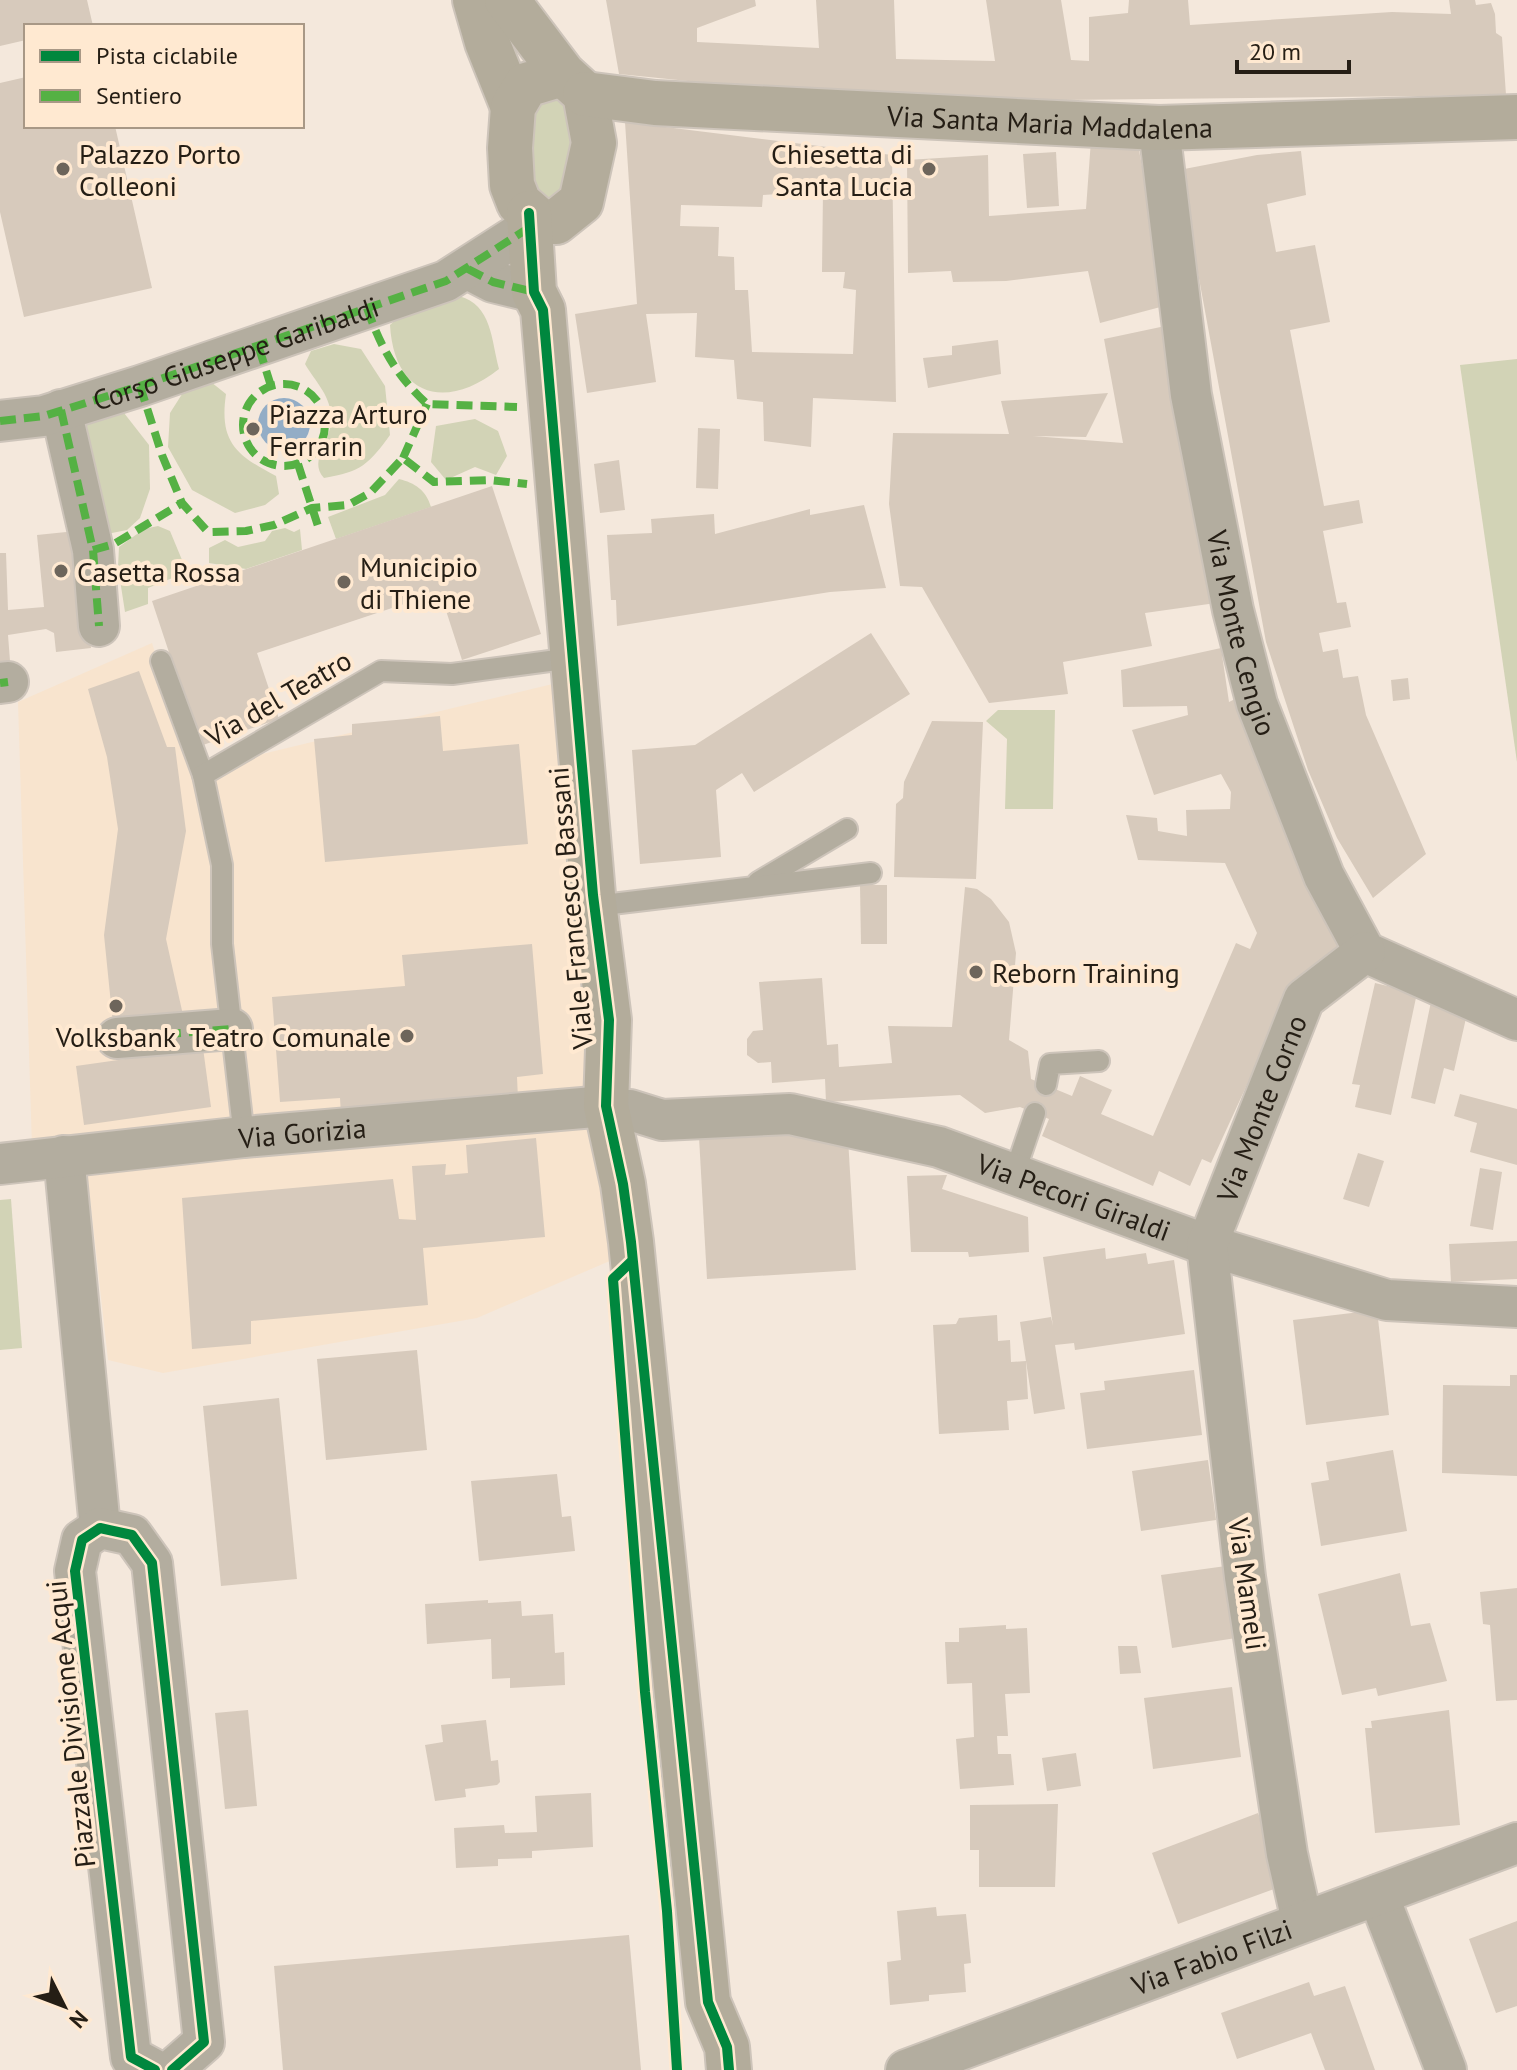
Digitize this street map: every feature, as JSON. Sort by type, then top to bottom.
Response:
[{"type":"street","points":[[468,269],[539,301],[557,284],[542,218],[519,203],[512,185],[510,148],[513,107],[487,42],[475,0]]},
{"type":"street","points":[[507,0],[574,84],[594,143],[581,202],[542,218]]},
{"type":"street","points":[[513,107],[526,85],[574,84]]},
{"type":"street","name":"Via Santa Maria Maddalena","points":[[574,84],[655,103],[1159,128],[1517,117]]},
{"type":"street","name":"Via Monte Cengio","points":[[1159,128],[1191,395],[1233,610],[1263,718],[1324,876],[1365,952]]},
{"type":"street","name":"Corso Giuseppe Garibaldi","points":[[0,421],[61,410],[259,348],[446,281],[542,218]]},
{"type":"street","name":"Viale Francesco Bassani","points":[[539,301],[595,906],[708,2002],[727,2047],[729,2070]]},
{"type":"street","points":[[61,410],[93,550],[99,626]]},
{"type":"street","points":[[1365,952],[1517,1020]]},
{"type":"street","name":"Via Monte Corno","points":[[1207,1245],[1304,999],[1365,952]]},
{"type":"street","points":[[117,1038],[232,1029]]},
{"type":"street","name":"Via Pecori Giraldi","points":[[618,1108],[662,1120],[790,1114],[939,1147],[1015,1172],[1207,1245],[1387,1300],[1517,1307]]},
{"type":"street","name":"Via Gorizia","points":[[0,1164],[244,1137],[618,1108]]},
{"type":"street","points":[[64,1156],[100,1528],[132,1535],[152,1563],[204,2042],[172,2070]]},
{"type":"street","name":"Via Mameli","points":[[1207,1245],[1245,1577],[1287,1854],[1302,1921]]},
{"type":"street","name":"Piazzale Divisione Acqui","points":[[100,1528],[82,1540],[75,1571],[131,2057],[155,2070]]},
{"type":"street","name":"Via Fabio Filzi","points":[[906,2070],[1517,1843]]},
{"type":"street","points":[[1378,1895],[1446,2070]]},
{"type":"street","name":"Viale Francesco Bassani","points":[[700,2070],[698,2052],[708,2002]]},
{"type":"lane","name":"Via del Teatro","points":[[203,775],[381,671],[452,674],[572,658]]},
{"type":"lane","name":"Via del Teatro","points":[[161,661],[203,775],[222,865],[222,944],[244,1137]]},
{"type":"lane","points":[[751,886],[847,829]]},
{"type":"lane","points":[[595,906],[871,873]]},
{"type":"lane","points":[[1046,1085],[1050,1064],[1099,1061]]},
{"type":"lane","points":[[1015,1172],[1035,1113]]},
{"type":"shaded area","points":[[152,643],[192,771],[565,681],[647,1245],[477,1318],[163,1373],[108,1360],[87,1171],[33,1179],[18,702]]},
{"type":"green space","points":[[554,93],[569,103],[575,174],[553,200],[530,194],[527,109]]},
{"type":"green space","points":[[459,296],[470,300],[484,315],[499,369],[460,390],[442,393],[426,390],[412,382],[401,368],[390,325],[406,310]]},
{"type":"green space","points":[[334,344],[361,349],[385,386],[390,435],[363,465],[347,473],[324,478],[318,464],[331,424],[330,407],[305,364],[311,351]]},
{"type":"green space","points":[[1517,359],[1517,762],[1460,365]]},
{"type":"green space","points":[[211,382],[226,394],[225,424],[233,445],[250,461],[276,476],[279,494],[265,505],[235,513],[192,490],[168,447],[170,413],[184,391]]},
{"type":"green space","points":[[124,413],[149,445],[150,489],[140,518],[127,530],[102,535],[75,430],[94,418]]},
{"type":"green space","points":[[475,419],[498,431],[507,456],[496,475],[475,467],[446,480],[431,462],[436,426]]},
{"type":"green space","points":[[399,479],[419,488],[431,507],[336,539],[328,517],[385,495]]},
{"type":"green space","points":[[158,526],[170,531],[187,572],[148,588],[148,604],[125,612],[118,567],[119,547],[144,529]]},
{"type":"green space","points":[[285,528],[294,532],[300,529],[302,550],[246,569],[209,563],[209,548],[225,540],[238,547],[265,541],[272,531]]},
{"type":"green space","points":[[998,710],[1055,710],[1053,809],[1005,809],[1007,739],[986,721]]},
{"type":"green space","points":[[11,1199],[22,1348],[0,1350],[0,1200]]},
{"type":"water","points":[[284,398],[302,406],[310,424],[302,442],[284,450],[266,442],[258,424],[266,406]]},
{"type":"building","points":[[0,0],[87,0],[93,24],[24,24],[24,40],[0,46]]},
{"type":"building","points":[[606,0],[755,0],[756,6],[697,28],[697,42],[819,48],[816,0],[894,0],[896,59],[995,61],[986,0],[1061,0],[1071,60],[1089,61],[1089,17],[1128,13],[1129,0],[1188,0],[1190,25],[1392,12],[1451,14],[1449,0],[1475,0],[1476,5],[1491,3],[1495,14],[1496,33],[1502,37],[1506,95],[895,102],[619,74]]},
{"type":"building","name":"Palazzo Porto Colleoni","points":[[24,77],[24,128],[115,128],[152,288],[24,317],[0,212],[0,83]]},
{"type":"building","points":[[625,122],[892,155],[896,402],[813,398],[811,447],[764,441],[763,402],[737,399],[734,360],[695,357],[697,313],[646,314],[656,382],[587,393],[575,314],[637,304]],"holes":[[[823,191],[822,272],[845,272],[843,288],[856,290],[853,354],[752,352],[748,290],[735,290],[734,257],[718,256],[719,227],[680,226],[681,205],[762,207],[763,195]]]},
{"type":"building","points":[[1091,140],[1138,145],[1168,305],[1100,323],[1088,271],[1006,281],[953,282],[951,271],[908,273],[907,160],[988,155],[989,216],[1086,209]]},
{"type":"building","points":[[1301,151],[1306,195],[1267,204],[1276,252],[1315,245],[1330,322],[1290,330],[1324,506],[1359,500],[1363,523],[1323,531],[1337,603],[1346,602],[1351,627],[1319,633],[1323,652],[1338,649],[1343,678],[1358,676],[1366,715],[1426,854],[1373,898],[1337,838],[1308,770],[1266,642],[1179,170],[1257,155]]},
{"type":"building","points":[[1056,152],[1059,206],[1027,208],[1023,154]]},
{"type":"building","points":[[1170,325],[1223,602],[1145,613],[1152,646],[1063,662],[1068,694],[989,703],[922,587],[900,586],[889,504],[893,433],[1009,434],[1001,401],[1108,393],[1086,437],[1033,436],[1123,443],[1104,339]]},
{"type":"building","points":[[998,340],[1001,374],[928,388],[923,358],[952,355],[952,346]]},
{"type":"building","points":[[698,428],[720,429],[718,489],[696,488]]},
{"type":"building","points":[[619,460],[625,510],[600,513],[594,464]]},
{"type":"building","points":[[492,486],[541,634],[462,660],[440,592],[257,653],[279,719],[200,746],[152,601]]},
{"type":"building","points":[[864,505],[886,588],[830,592],[617,626],[616,600],[611,600],[607,535],[652,533],[651,519],[714,514],[715,534],[810,509],[810,515]]},
{"type":"building","name":"Casetta Rossa","points":[[76,531],[91,648],[56,652],[54,633],[46,629],[8,635],[10,661],[0,661],[0,553],[6,553],[8,610],[44,607],[37,535]]},
{"type":"building","points":[[871,633],[910,694],[754,792],[742,773],[716,790],[721,857],[640,864],[632,750],[695,745]]},
{"type":"building","points":[[1221,648],[1229,702],[1239,697],[1344,951],[1296,978],[1211,1163],[1202,1159],[1190,1186],[1159,1171],[1153,1186],[1042,1136],[1049,1119],[1020,1107],[985,1113],[960,1095],[826,1102],[825,1079],[772,1083],[771,1062],[758,1063],[747,1055],[747,1039],[753,1031],[763,1030],[759,982],[822,978],[827,1045],[838,1044],[839,1067],[892,1063],[888,1026],[952,1027],[965,887],[977,889],[991,899],[1009,922],[1016,953],[1009,1040],[1028,1051],[1031,1079],[1072,1096],[1080,1076],[1112,1090],[1101,1114],[1153,1136],[1236,943],[1250,949],[1257,933],[1225,863],[1138,860],[1126,815],[1157,818],[1158,831],[1187,836],[1186,810],[1230,809],[1231,792],[1221,774],[1154,795],[1132,730],[1188,715],[1187,706],[1123,707],[1121,670]]},
{"type":"building","points":[[139,671],[167,747],[175,747],[186,831],[166,939],[183,1015],[113,1024],[104,935],[118,829],[107,757],[88,689]]},
{"type":"building","points":[[1408,678],[1410,699],[1393,701],[1391,680]]},
{"type":"building","points":[[440,716],[443,751],[519,744],[528,844],[325,862],[314,739],[352,735],[352,724]]},
{"type":"building","points":[[932,721],[983,722],[976,879],[894,877],[896,804],[903,798],[904,782]]},
{"type":"building","points":[[860,885],[887,885],[887,944],[861,944]]},
{"type":"building","name":"Teatro Comunale","points":[[532,944],[543,1074],[517,1077],[518,1099],[341,1114],[340,1098],[280,1102],[272,997],[405,986],[402,955]]},
{"type":"building","points":[[1375,983],[1417,993],[1391,1115],[1355,1107],[1360,1085],[1352,1084]]},
{"type":"building","points":[[1432,997],[1469,1005],[1454,1071],[1444,1068],[1435,1104],[1411,1098]]},
{"type":"building","points":[[203,1048],[211,1107],[84,1125],[76,1066]]},
{"type":"building","points":[[1460,1094],[1517,1109],[1517,1165],[1470,1152],[1477,1123],[1454,1116]]},
{"type":"building","points":[[791,1131],[848,1139],[856,1270],[707,1279],[699,1137]]},
{"type":"building","points":[[536,1138],[545,1237],[423,1248],[428,1305],[251,1321],[251,1344],[192,1349],[182,1198],[393,1179],[399,1219],[416,1220],[412,1166],[446,1164],[445,1175],[468,1173],[466,1145]]},
{"type":"building","points":[[1358,1153],[1384,1161],[1369,1207],[1343,1199]]},
{"type":"building","points":[[1480,1168],[1502,1172],[1493,1230],[1470,1226]]},
{"type":"building","points":[[947,1175],[942,1189],[1028,1217],[1029,1252],[969,1257],[968,1252],[911,1252],[907,1176]]},
{"type":"building","points":[[1517,1241],[1517,1279],[1451,1282],[1449,1244]]},
{"type":"building","points":[[1105,1248],[1106,1259],[1146,1253],[1148,1264],[1174,1260],[1185,1334],[1075,1350],[1074,1343],[1055,1345],[1065,1409],[1034,1414],[1020,1322],[1051,1317],[1053,1326],[1043,1257]]},
{"type":"building","points":[[1377,1310],[1389,1415],[1306,1425],[1293,1320]]},
{"type":"building","points":[[997,1315],[998,1341],[1010,1340],[1011,1362],[1026,1361],[1028,1399],[1007,1401],[1009,1430],[939,1434],[933,1325],[956,1324],[959,1318]]},
{"type":"building","points":[[417,1350],[427,1450],[326,1460],[317,1359]]},
{"type":"building","points":[[1194,1370],[1202,1435],[1087,1449],[1080,1393],[1105,1390],[1104,1381]]},
{"type":"building","points":[[1510,1375],[1517,1375],[1517,1476],[1442,1473],[1443,1385],[1510,1386]]},
{"type":"building","points":[[279,1398],[297,1579],[221,1586],[203,1406]]},
{"type":"building","points":[[1393,1450],[1407,1531],[1321,1546],[1311,1483],[1329,1480],[1326,1462]]},
{"type":"building","points":[[1208,1460],[1216,1520],[1141,1531],[1132,1471]]},
{"type":"building","points":[[557,1474],[562,1517],[571,1516],[575,1551],[479,1561],[471,1481]]},
{"type":"building","points":[[1226,1566],[1236,1638],[1172,1648],[1161,1575]]},
{"type":"building","points":[[1400,1573],[1411,1626],[1430,1623],[1447,1681],[1378,1696],[1376,1688],[1342,1695],[1318,1594]]},
{"type":"building","points":[[1517,1588],[1517,1700],[1496,1701],[1490,1625],[1483,1624],[1480,1592]]},
{"type":"building","points":[[488,1600],[488,1603],[521,1601],[522,1616],[553,1614],[555,1653],[564,1652],[565,1685],[510,1688],[510,1678],[492,1679],[491,1639],[427,1644],[425,1604]]},
{"type":"building","points":[[1006,1625],[1006,1629],[1027,1628],[1030,1693],[1005,1694],[1008,1736],[997,1736],[998,1754],[1011,1754],[1014,1785],[960,1789],[956,1739],[974,1737],[972,1683],[947,1684],[945,1642],[959,1642],[959,1628]]},
{"type":"building","points":[[1118,1646],[1137,1646],[1141,1673],[1120,1674]]},
{"type":"building","points":[[1232,1687],[1241,1757],[1153,1769],[1144,1698]]},
{"type":"building","points":[[248,1710],[257,1806],[225,1809],[215,1713]]},
{"type":"building","points":[[1449,1710],[1460,1825],[1375,1833],[1365,1728],[1372,1728],[1371,1721]]},
{"type":"building","points":[[486,1720],[491,1761],[498,1760],[500,1782],[465,1789],[466,1797],[435,1801],[425,1745],[443,1742],[441,1725]]},
{"type":"building","points":[[1076,1753],[1081,1786],[1047,1791],[1042,1758]]},
{"type":"building","points":[[591,1793],[593,1847],[532,1851],[532,1858],[498,1859],[498,1866],[456,1868],[454,1828],[504,1825],[505,1833],[537,1832],[535,1796]]},
{"type":"building","points":[[1058,1804],[1055,1887],[979,1887],[979,1850],[970,1850],[970,1805]]},
{"type":"building","points":[[1258,1813],[1285,1885],[1178,1924],[1152,1853]]},
{"type":"building","points":[[936,1907],[937,1916],[966,1914],[971,1963],[964,1964],[966,1992],[929,1995],[929,2001],[890,2005],[887,1962],[901,1960],[897,1911]]},
{"type":"building","points":[[1517,1921],[1517,2006],[1496,2013],[1469,1939]]},
{"type":"building","points":[[629,1935],[641,2070],[283,2070],[274,1966]]},
{"type":"building","points":[[1309,1982],[1314,1996],[1345,1986],[1375,2070],[1325,2070],[1311,2033],[1237,2059],[1221,2013]]},
{"type":"marked path","points":[[0,421],[44,416],[140,386],[446,281],[530,227]]},
{"type":"marked path","points":[[468,269],[493,282],[534,292]]},
{"type":"marked path","points":[[367,308],[391,360],[427,404],[517,407]]},
{"type":"marked path","points":[[259,348],[271,386]]},
{"type":"marked path","points":[[284,384],[300,387],[313,396],[322,409],[325,425],[322,441],[313,454],[300,463],[284,466],[268,463],[255,454],[246,441],[243,425],[246,409],[255,396],[268,387],[284,384]]},
{"type":"marked path","points":[[140,386],[162,455],[182,503],[208,532],[246,531],[274,525],[312,508],[348,505],[370,493],[403,458],[434,482],[490,480],[527,484]]},
{"type":"marked path","points":[[403,458],[427,404]]},
{"type":"marked path","points":[[61,410],[93,550],[99,626]]},
{"type":"marked path","points":[[298,464],[319,529]]},
{"type":"marked path","points":[[93,550],[114,544],[182,503]]},
{"type":"marked path","points":[[0,683],[8,682]]},
{"type":"marked path","points":[[117,1038],[232,1029]]},
{"type":"cycle path","points":[[529,213],[534,292],[543,310],[593,895],[609,1020],[606,1106],[623,1184],[631,1242],[708,2002],[727,2047],[729,2070]]},
{"type":"cycle path","points":[[631,1262],[613,1279],[645,1692],[667,1911],[677,2070]]},
{"type":"cycle path","points":[[155,2070],[131,2057],[75,1571],[82,1540],[100,1528],[132,1535],[152,1563],[204,2042],[172,2070]]},
{"type":"place","name":"Palazzo Porto Colleoni","points":[[63,169]]},
{"type":"place","name":"Chiesetta di Santa Lucia","points":[[929,169]]},
{"type":"place","name":"Piazza Arturo Ferrarin","points":[[253,429]]},
{"type":"place","name":"Casetta Rossa","points":[[61,571]]},
{"type":"place","name":"Municipio di Thiene","points":[[344,582]]},
{"type":"place","name":"Reborn Training","points":[[976,972]]},
{"type":"place","name":"Volksbank","points":[[116,1006]]},
{"type":"place","name":"Teatro Comunale","points":[[407,1036]]}]
